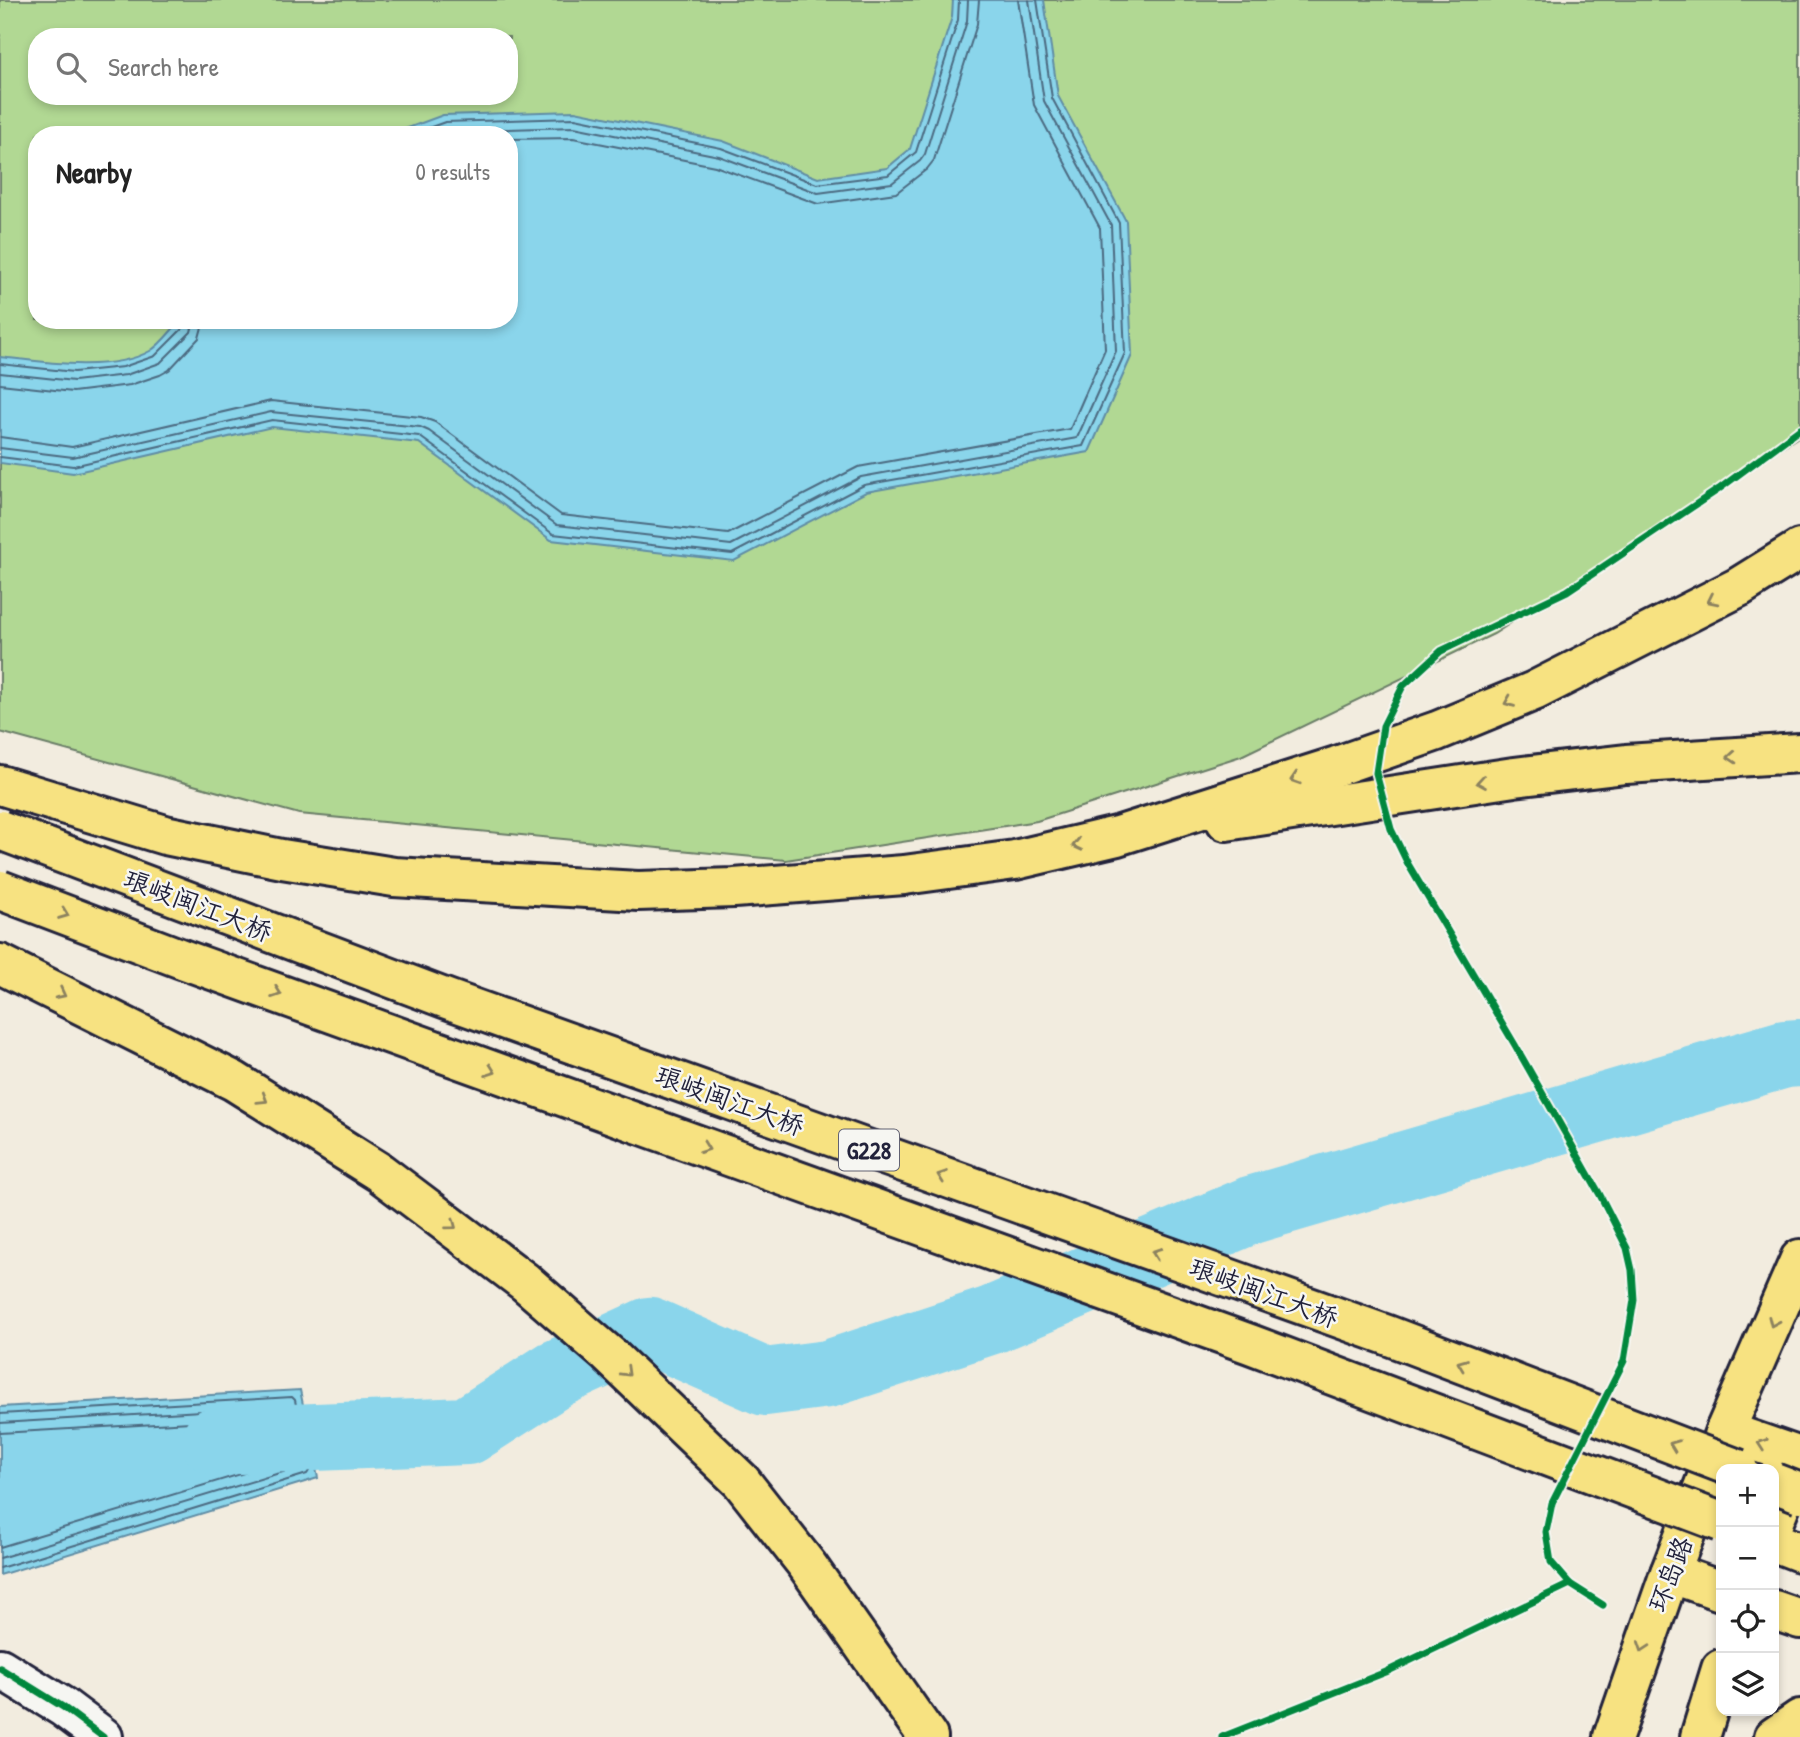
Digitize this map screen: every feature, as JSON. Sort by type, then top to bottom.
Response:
[{"type":"main road","points":[[0,785],[165,835],[282,859],[394,877],[638,891],[734,888],[904,875],[1015,860],[1117,836],[1437,731],[1534,691],[1786,559]]},
{"type":"main road","points":[[1117,836],[1514,777],[1626,764],[1800,753]]},
{"type":"main road","name":"琅岐闽江大桥","points":[[0,830],[447,999],[1387,1335],[1725,1464]]},
{"type":"main road","name":"琅岐闽江大桥","points":[[0,890],[195,964],[1250,1343],[1716,1520]]},
{"type":"main road","points":[[0,964],[234,1081],[379,1172],[526,1282],[608,1354],[741,1481],[807,1565],[928,1737]]},
{"type":"main road","name":"环岛路","points":[[1612,1737],[1670,1573],[1725,1431],[1800,1259]]},
{"type":"main road","points":[[1725,1431],[1800,1456],[1779,1508]]},
{"type":"main road","points":[[1779,1485],[1800,1493]]},
{"type":"main road","points":[[1779,1544],[1800,1552]]},
{"type":"main road","points":[[1670,1573],[1718,1590]]},
{"type":"main road","points":[[1779,1612],[1800,1619]]},
{"type":"main road","points":[[1700,1737],[1716,1685]]},
{"type":"main road","points":[[904,1704],[922,1737]]},
{"type":"main road","points":[[1774,1737],[1800,1719]]},
{"type":"street","points":[[0,1668],[63,1707],[103,1737]]},
{"type":"green space","points":[[0,0],[1800,0],[1800,436],[1494,634],[1241,756],[1037,821],[786,860],[299,814],[0,732]]},
{"type":"water","points":[[953,0],[1044,0],[1058,96],[1126,221],[1132,355],[1089,452],[866,492],[734,561],[551,540],[419,443],[272,427],[73,473],[0,463],[0,357],[76,364],[116,362],[150,351],[173,329],[518,329],[518,126],[413,126],[443,115],[575,111],[723,141],[818,178],[887,168],[910,149],[952,17]]},
{"type":"water","points":[[300,1390],[318,1478],[0,1575],[0,1407]]},
{"type":"waterway","points":[[215,1441],[467,1431],[556,1374],[650,1331],[765,1382],[828,1374],[992,1320],[1251,1210],[1785,1054],[1800,1053]]},
{"type":"cycle path","points":[[1603,1605],[1570,1584],[1551,1562],[1546,1532],[1552,1503],[1624,1361],[1634,1300],[1627,1248],[1599,1193],[1408,864],[1391,829],[1376,773],[1383,726],[1403,686],[1441,651],[1567,591],[1719,489],[1800,429]]},
{"type":"cycle path","points":[[1222,1737],[1386,1672],[1570,1584]]},
{"type":"cycle path","points":[[0,1668],[63,1707],[103,1737]]}]
